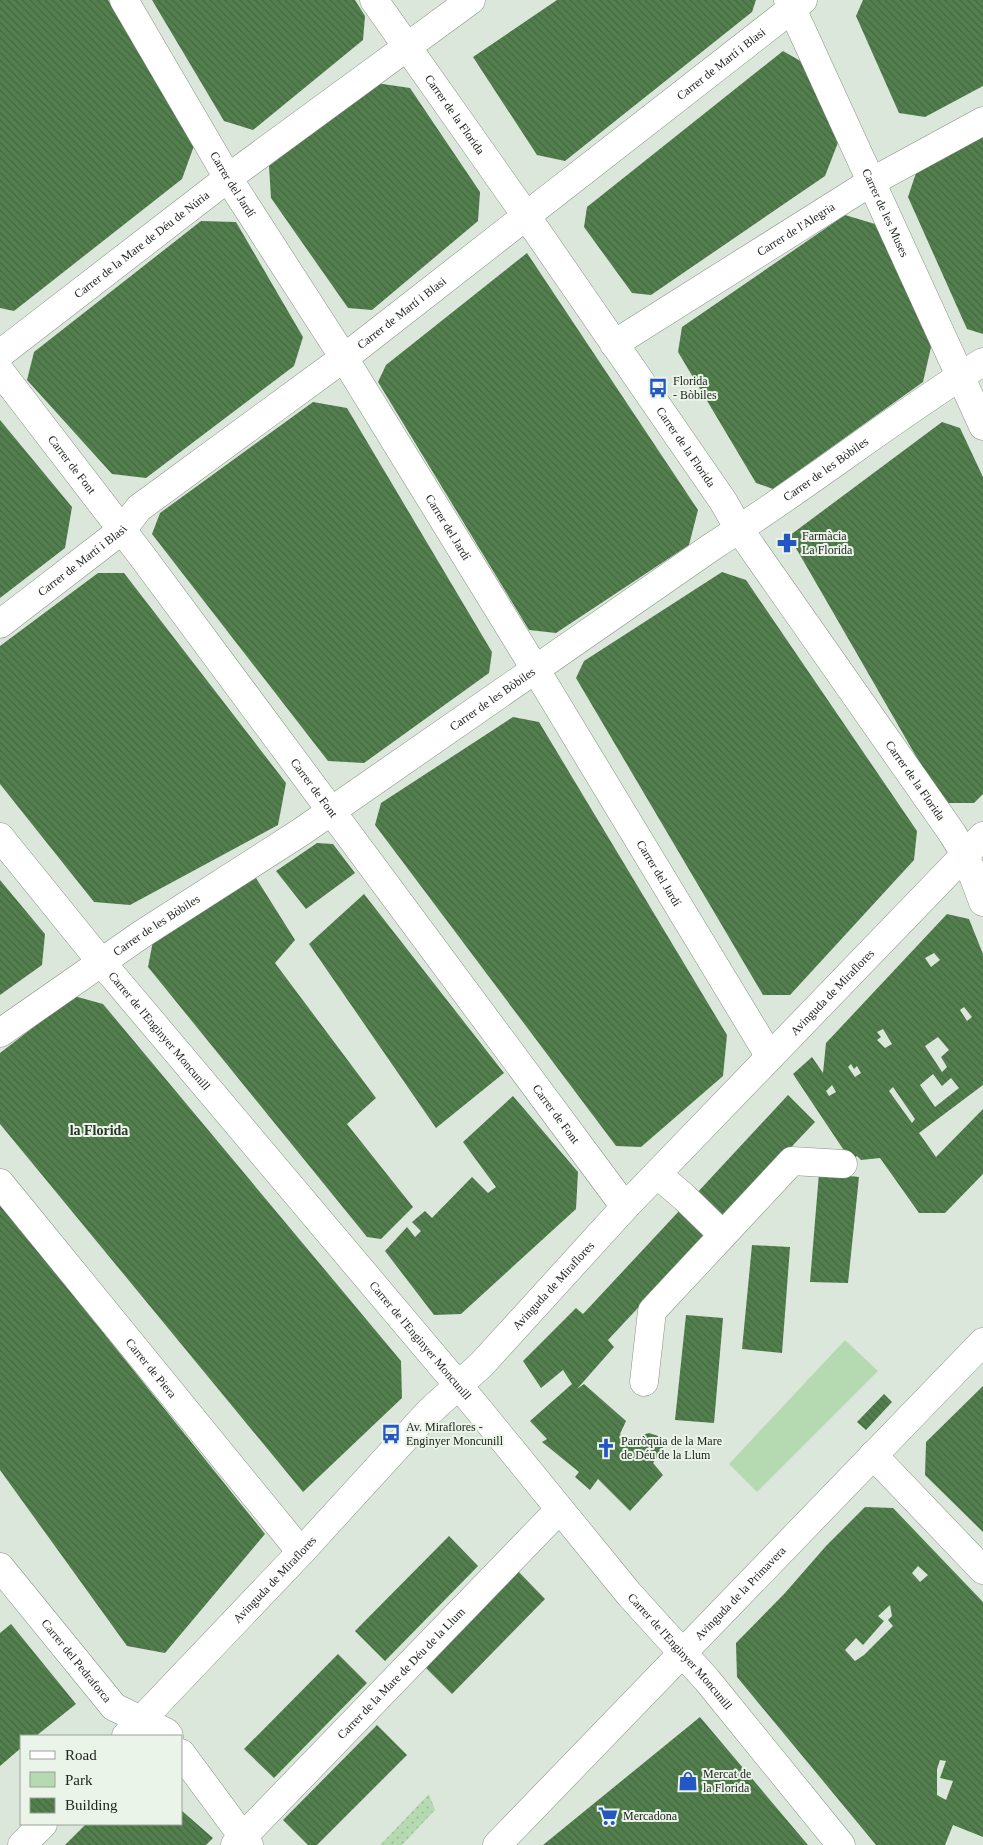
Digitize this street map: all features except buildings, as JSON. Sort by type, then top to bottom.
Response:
[{"type":"street","name":"Carrer del Jardí","points":[[124,0],[228,178],[344,358],[770,1057]]},
{"type":"street","name":"Carrer de la Florida","points":[[374,0],[614,344],[723,502],[739,529],[952,833],[974,845],[983,902]]},
{"type":"street","name":"Carrer de la Mare de Déu de Núria","points":[[0,354],[228,178],[471,0]]},
{"type":"street","name":"Carrer de les Muses","points":[[795,3],[871,182],[972,369],[983,426]]},
{"type":"street","name":"Carrer de Martí i Blasi","points":[[0,624],[122,530],[139,508],[344,358],[526,217],[795,3]]},
{"type":"street","name":"Carrer de l'Alegria","points":[[614,344],[871,182],[983,121]]},
{"type":"street","name":"Carrer de les Bòbiles","points":[[0,1033],[142,934],[301,832],[972,369]]},
{"type":"street","name":"Carrer de Font","points":[[0,371],[122,530],[625,1207]]},
{"type":"street","name":"Carrer de l'Enginyer Moncunill","points":[[0,837],[102,963],[458,1386],[628,1594],[707,1680],[841,1845]]},
{"type":"street","name":"Avinguda de Miraflores","points":[[134,1728],[301,1552],[429,1412],[482,1364],[656,1174],[974,845]]},
{"type":"street","points":[[644,1382],[652,1311],[792,1161],[843,1164]]},
{"type":"street","points":[[656,1174],[685,1198],[722,1236]]},
{"type":"street","name":"Carrer de Piera","points":[[0,1183],[301,1552]]},
{"type":"street","name":"Avinguda de la Primavera","points":[[497,1845],[983,1342]]},
{"type":"street","points":[[873,1455],[983,1570]]},
{"type":"street","name":"Carrer de la Mare de Déu de la Llum","points":[[242,1842],[559,1510]]},
{"type":"street","name":"Carrer del Pedraforca","points":[[0,1567],[114,1707],[134,1728],[166,1732],[168,1735]]},
{"type":"street","points":[[182,1754],[242,1842]]},
{"type":"street","points":[[22,1845],[42,1825]]},
{"type":"green space","points":[[845,1340],[878,1371],[757,1492],[729,1464]]},
{"type":"green space","points":[[429,1794],[435,1810],[402,1845],[380,1845]]},
{"type":"place","name":"Florida - Bòbiles","points":[[658,388]]},
{"type":"place","name":"Farmàcia La Florida","points":[[787,543]]},
{"type":"place","name":"Av. Miraflores - Enginyer Moncunill","points":[[391,1434]]},
{"type":"place","name":"Parròquia de la Mare de Déu de la Llum","points":[[606,1448]]},
{"type":"place","name":"Mercat de la Florida","points":[[688,1781]]},
{"type":"place","name":"Mercadona","points":[[608,1816]]},
{"type":"district","name":"la Florida","points":[[99,1130]]}]
